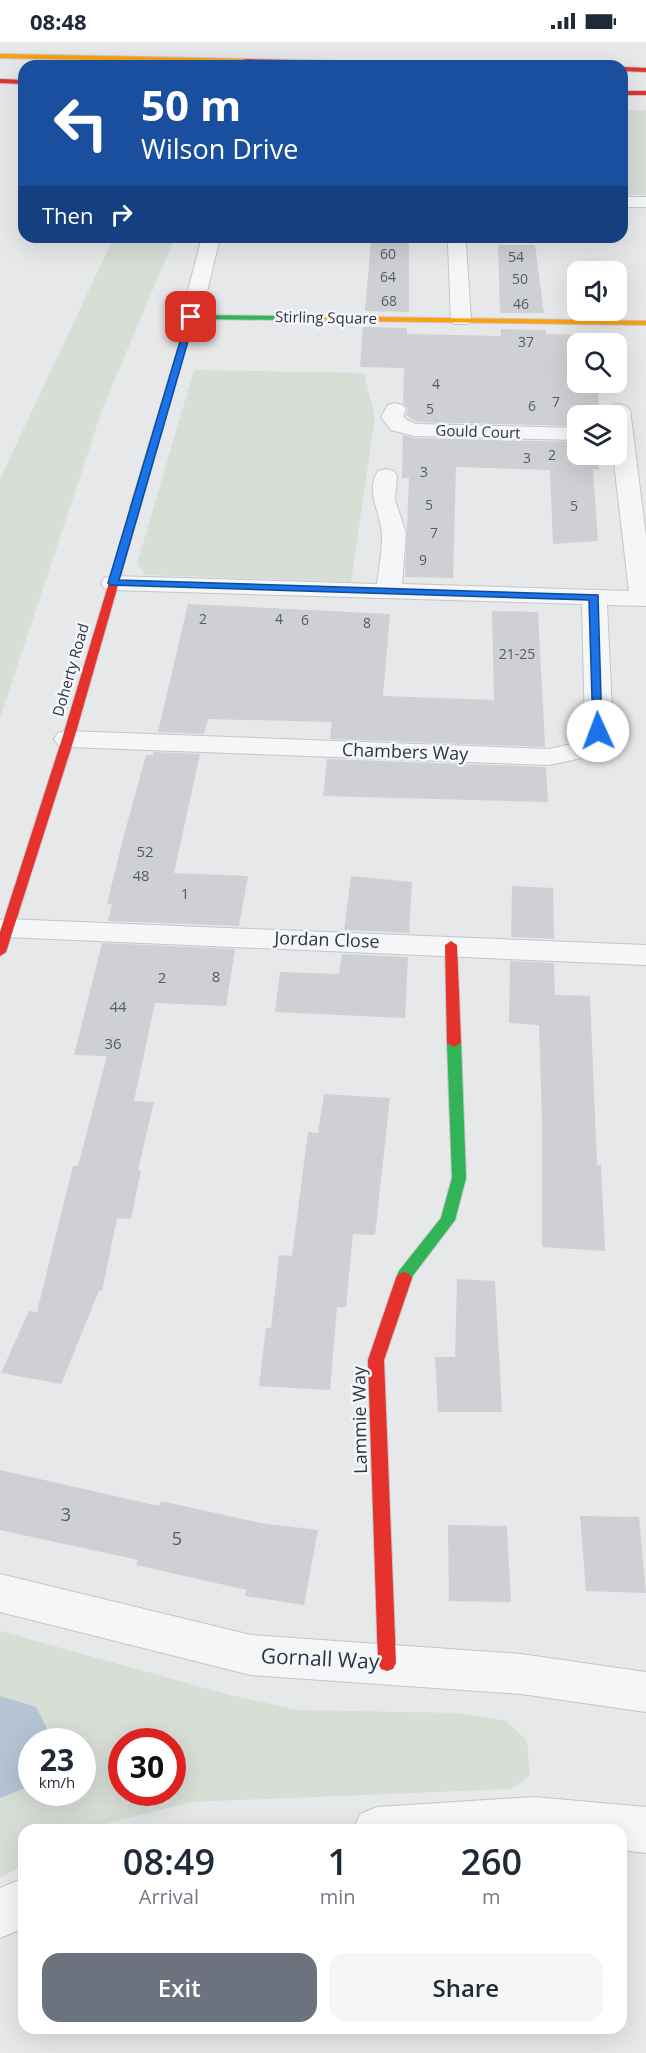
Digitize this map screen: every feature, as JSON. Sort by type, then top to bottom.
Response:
[{"type":"street","points":[[0,56],[193,60]]},
{"type":"street","points":[[628,69],[646,69]]},
{"type":"street","points":[[0,70],[18,71]]},
{"type":"street","points":[[628,74],[646,74]]},
{"type":"street","points":[[0,81],[18,81]]},
{"type":"street","points":[[628,86],[646,86]]},
{"type":"street","points":[[628,93],[646,93]]},
{"type":"street","points":[[628,201],[646,202]]},
{"type":"street","points":[[191,317],[210,243]]},
{"type":"street","points":[[457,244],[461,320]]},
{"type":"street","name":"Stirling Square","points":[[191,317],[646,323]]},
{"type":"street","name":"Doherty Road","points":[[3,940],[68,739],[191,317]]},
{"type":"street","name":"Gould Court","points":[[395,409],[392,417],[399,425],[414,430],[567,435]]},
{"type":"street","points":[[113,583],[644,599],[623,465]]},
{"type":"street","points":[[386,476],[384,500],[394,533],[389,591]]},
{"type":"street","name":"Chambers Way","points":[[68,739],[549,757],[581,750],[598,731],[594,597]]},
{"type":"street","name":"Jordan Close","points":[[3,940],[451,945],[646,955]]},
{"type":"street","name":"Lammie Way","points":[[387,1662],[376,1360],[407,1271],[448,1220],[459,1178],[451,945]]},
{"type":"street","name":"Gornall Way","points":[[0,1593],[251,1655],[387,1662],[521,1674],[646,1692]]},
{"type":"street","points":[[463,1824],[534,1819],[585,1824]]},
{"type":"street","points":[[627,1828],[646,1830]]},
{"type":"street","points":[[0,1914],[18,1905]]},
{"type":"shaded area","points":[[646,110],[646,195],[628,195],[628,111]]},
{"type":"shaded area","points":[[111,243],[172,243],[103,407],[0,718],[0,479]]},
{"type":"shaded area","points":[[194,370],[364,373],[375,417],[351,582],[146,575],[137,564]]},
{"type":"shaded area","points":[[0,1631],[226,1694],[297,1710],[458,1713],[507,1721],[527,1741],[530,1775],[511,1789],[186,1803],[186,1728],[108,1728],[108,1806],[175,1806],[105,1824],[18,1824],[18,1868],[0,1878]]},
{"type":"water","points":[[0,1696],[36,1707],[46,1728],[18,1728],[18,1791],[0,1798]]},
{"type":"building","points":[[371,243],[409,243],[409,312],[365,311]]},
{"type":"building","points":[[498,245],[535,245],[544,313],[500,313]]},
{"type":"building","points":[[363,327],[407,328],[407,334],[501,336],[501,329],[546,330],[546,334],[567,334],[567,393],[598,393],[599,405],[567,405],[567,426],[417,422],[406,415],[408,409],[403,403],[404,368],[360,367]]},
{"type":"building","points":[[403,435],[414,438],[567,442],[567,465],[599,465],[599,470],[593,469],[598,541],[553,544],[550,470],[456,467],[453,578],[405,577],[409,478],[402,478]]},
{"type":"building","points":[[188,604],[390,614],[383,696],[494,700],[492,611],[538,612],[545,747],[330,739],[332,722],[208,719],[204,734],[158,732]]},
{"type":"building","points":[[153,752],[200,754],[174,873],[248,876],[239,926],[108,921],[112,904],[107,904],[124,835],[146,755],[153,755]]},
{"type":"building","points":[[327,759],[546,767],[548,802],[323,796]]},
{"type":"building","points":[[351,876],[412,882],[409,933],[344,930]]},
{"type":"building","points":[[512,886],[553,888],[554,939],[511,937]]},
{"type":"building","points":[[102,943],[235,949],[226,1006],[155,1003],[134,1101],[154,1102],[138,1170],[141,1170],[131,1219],[117,1218],[102,1291],[99,1291],[61,1384],[1,1373],[29,1311],[37,1312],[73,1166],[78,1166],[107,1056],[74,1055]]},
{"type":"building","points":[[342,954],[408,957],[405,1018],[275,1012],[280,972],[339,974]]},
{"type":"building","points":[[510,961],[554,963],[555,995],[590,996],[597,1165],[601,1165],[605,1251],[542,1247],[539,1025],[509,1023]]},
{"type":"building","points":[[324,1094],[390,1098],[375,1235],[353,1234],[346,1307],[337,1307],[330,1390],[259,1386],[266,1328],[271,1328],[279,1255],[292,1256],[308,1132],[318,1133]]},
{"type":"building","points":[[457,1279],[495,1281],[502,1412],[438,1412],[435,1357],[455,1357]]},
{"type":"building","points":[[0,1470],[159,1506],[161,1501],[260,1523],[318,1530],[304,1605],[245,1596],[247,1590],[136,1565],[138,1560],[0,1530]]},
{"type":"building","points":[[580,1516],[639,1517],[646,1593],[586,1591]]},
{"type":"building","points":[[448,1525],[507,1526],[511,1602],[449,1601]]},
{"type":"traffic: fast","points":[[135,508],[191,317],[291,318]]},
{"type":"traffic: fast","points":[[404,1278],[407,1271],[448,1220],[459,1178],[454,1043]]},
{"type":"traffic: slow","points":[[0,56],[196,60]]},
{"type":"traffic: slow","points":[[291,318],[646,323]]},
{"type":"traffic: jam","points":[[628,69],[646,70]]},
{"type":"traffic: jam","points":[[0,81],[18,82]]},
{"type":"traffic: jam","points":[[628,93],[646,93]]},
{"type":"traffic: jam","points":[[0,952],[68,739],[135,508]]},
{"type":"traffic: jam","points":[[451,945],[454,1043]]},
{"type":"traffic: jam","points":[[387,1663],[376,1360],[404,1278]]},
{"type":"route","points":[[191,317],[113,583],[594,597],[598,731]]}]
